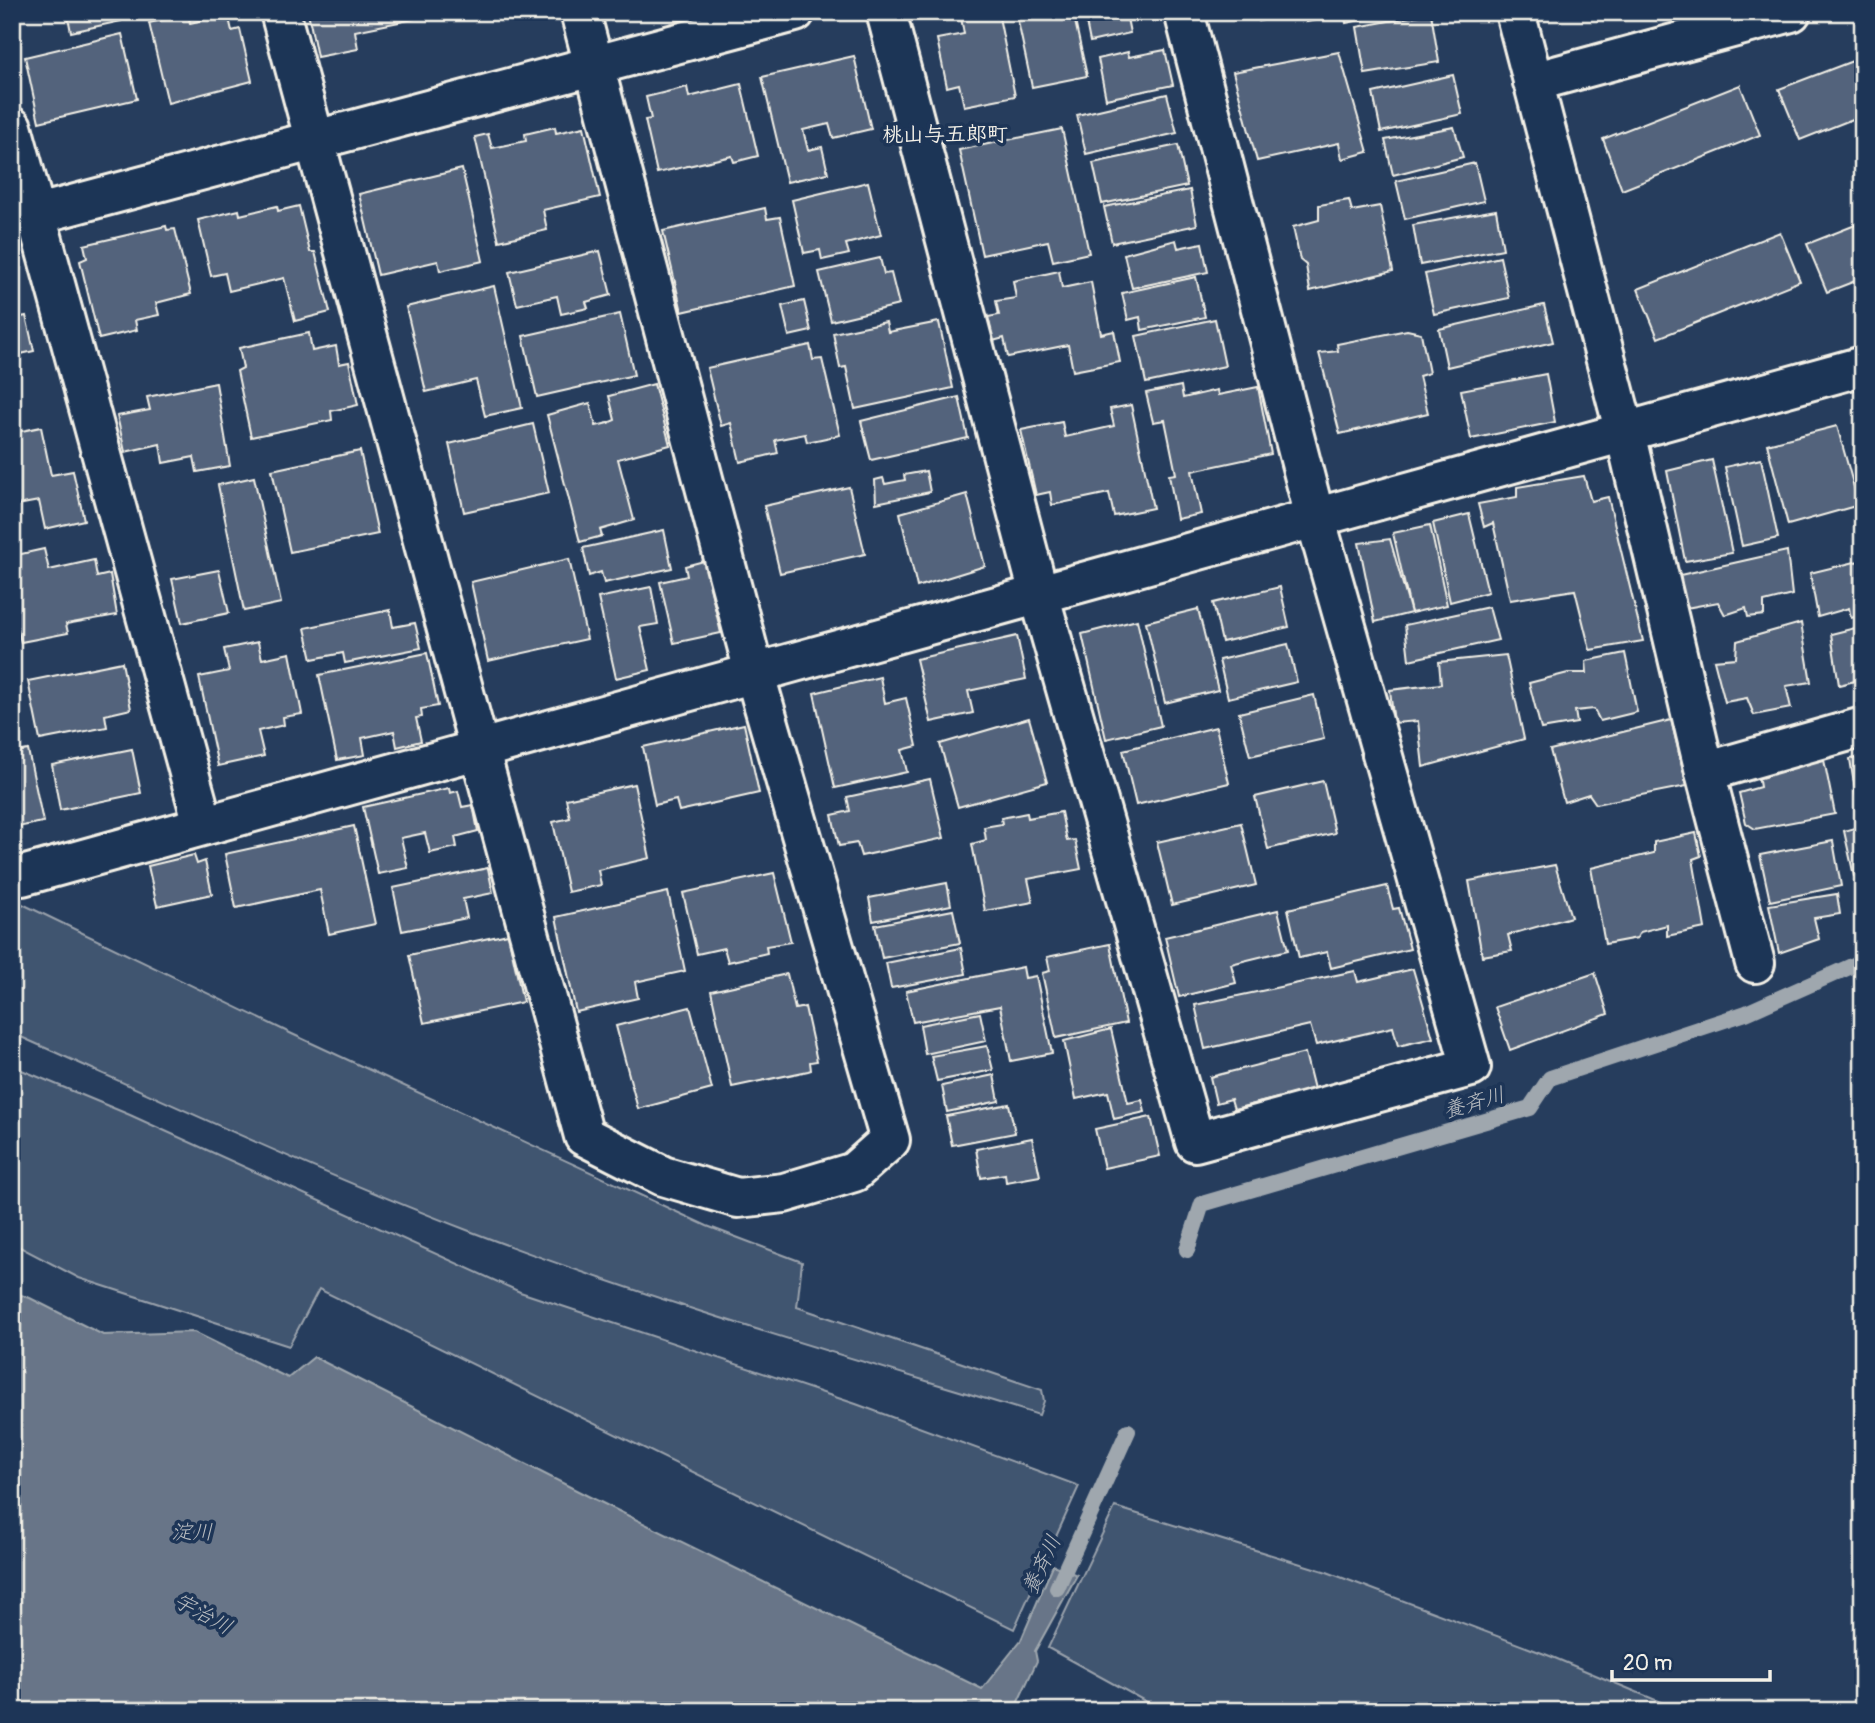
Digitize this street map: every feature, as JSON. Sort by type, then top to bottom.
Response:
[{"type":"street","points":[[280,12],[584,1136],[663,1176],[738,1198],[784,1193],[854,1172],[890,1140],[754,672],[580,12]]},
{"type":"street","points":[[24,218],[795,12]]},
{"type":"street","points":[[886,12],[1039,594],[1195,1142],[1472,1067],[1315,517],[1184,12]]},
{"type":"street","points":[[1515,12],[1625,433],[1705,772],[1755,962]]},
{"type":"street","points":[[1533,82],[1791,12]]},
{"type":"street","points":[[12,127],[24,218],[203,824]]},
{"type":"street","points":[[22,876],[1863,366]]},
{"type":"street","points":[[1705,772],[1863,727]]},
{"type":"shaded area","points":[[12,899],[292,1034],[707,1226],[802,1262],[797,1307],[1042,1390],[1044,1401],[1039,1415],[683,1306],[472,1232],[298,1161],[12,1033]]},
{"type":"shaded area","points":[[12,1066],[130,1115],[520,1292],[856,1404],[1079,1486],[1014,1629],[319,1289],[289,1346],[79,1278],[12,1243]]},
{"type":"shaded area","points":[[1115,1507],[1327,1572],[1550,1656],[1682,1711],[1163,1711],[1048,1648]]},
{"type":"water","name":"淀川","points":[[12,1292],[30,1298],[103,1335],[194,1332],[288,1378],[314,1357],[588,1496],[982,1689],[1021,1640],[1053,1565],[1077,1575],[1035,1651],[1037,1661],[1017,1704],[1028,1711],[12,1711]]},
{"type":"building","points":[[67,12],[119,12],[121,21],[71,32]]},
{"type":"building","points":[[308,12],[413,12],[414,19],[355,31],[358,49],[317,57]]},
{"type":"building","points":[[447,12],[475,12],[448,18]]},
{"type":"building","points":[[503,12],[529,12],[504,17]]},
{"type":"building","points":[[960,12],[998,12],[1015,96],[964,106],[959,84],[947,87],[937,39],[964,34]]},
{"type":"building","points":[[1016,12],[1073,12],[1087,76],[1032,87]]},
{"type":"building","points":[[1084,12],[1132,12],[1126,13],[1130,33],[1090,42]]},
{"type":"building","points":[[1257,12],[1298,12],[1259,21]]},
{"type":"building","points":[[1303,12],[1326,12],[1327,18],[1306,22]]},
{"type":"building","points":[[1344,12],[1399,12],[1346,23]]},
{"type":"building","points":[[1431,13],[1439,62],[1365,74],[1357,27]]},
{"type":"building","points":[[188,14],[190,23],[228,14],[232,31],[240,29],[252,81],[168,103],[149,23]]},
{"type":"building","points":[[122,34],[137,99],[39,122],[25,57]]},
{"type":"building","points":[[1165,50],[1173,85],[1106,99],[1098,59],[1128,52],[1129,57]]},
{"type":"building","points":[[1339,52],[1368,152],[1342,159],[1339,143],[1257,161],[1233,72]]},
{"type":"building","points":[[854,56],[871,129],[833,138],[829,124],[803,130],[808,150],[822,147],[828,173],[787,182],[762,77]]},
{"type":"building","points":[[1863,57],[1863,115],[1800,140],[1779,89]]},
{"type":"building","points":[[1453,75],[1462,114],[1381,132],[1373,93]]},
{"type":"building","points":[[741,84],[758,156],[734,162],[732,156],[657,173],[645,120],[651,119],[646,97],[687,87],[689,97]]},
{"type":"building","points":[[1740,85],[1760,135],[1622,190],[1603,139]]},
{"type":"building","points":[[1167,94],[1177,133],[1086,154],[1077,115]]},
{"type":"building","points":[[555,127],[556,133],[584,127],[600,197],[543,210],[547,230],[499,241],[475,137],[488,134],[492,148],[526,141],[525,134]]},
{"type":"building","points":[[1454,127],[1463,157],[1393,175],[1385,140]]},
{"type":"building","points":[[1062,129],[1089,253],[1053,261],[1048,241],[982,255],[959,150]]},
{"type":"building","points":[[1178,145],[1187,186],[1102,204],[1093,163]]},
{"type":"building","points":[[1475,163],[1484,201],[1405,219],[1396,181]]},
{"type":"building","points":[[462,169],[483,261],[440,271],[438,261],[378,275],[359,194]]},
{"type":"building","points":[[868,182],[881,235],[846,244],[849,254],[822,260],[820,250],[804,253],[792,200]]},
{"type":"building","points":[[1190,190],[1197,225],[1112,243],[1104,207]]},
{"type":"building","points":[[1349,200],[1352,211],[1380,206],[1393,271],[1310,291],[1306,265],[1300,260],[1293,227],[1319,220],[1319,205]]},
{"type":"building","points":[[277,206],[278,211],[299,206],[310,252],[315,252],[330,312],[295,321],[284,278],[229,291],[225,273],[211,276],[198,220],[239,210],[240,215]]},
{"type":"building","points":[[765,208],[767,219],[780,217],[795,286],[682,312],[663,231]]},
{"type":"building","points":[[1496,210],[1503,249],[1420,265],[1413,225]]},
{"type":"building","points":[[1863,222],[1863,278],[1827,292],[1807,244]]},
{"type":"building","points":[[166,226],[167,230],[175,229],[191,294],[156,303],[159,315],[135,320],[137,330],[99,339],[80,261],[87,258],[84,245]]},
{"type":"building","points":[[1780,232],[1800,281],[1658,338],[1638,289]]},
{"type":"building","points":[[1176,240],[1178,248],[1202,243],[1208,272],[1132,288],[1124,254]]},
{"type":"building","points":[[600,251],[611,295],[586,302],[588,308],[561,314],[557,296],[517,305],[509,272]]},
{"type":"building","points":[[1500,257],[1509,298],[1434,314],[1425,274]]},
{"type":"building","points":[[880,258],[884,274],[891,273],[899,305],[831,321],[819,272]]},
{"type":"building","points":[[1059,271],[1062,288],[1091,282],[1101,334],[1114,331],[1120,362],[1073,371],[1068,345],[1008,357],[1004,338],[993,341],[988,317],[999,315],[996,301],[1016,298],[1013,281]]},
{"type":"building","points":[[1196,277],[1205,317],[1142,330],[1140,317],[1128,320],[1122,293]]},
{"type":"building","points":[[494,286],[522,408],[485,416],[476,380],[426,392],[406,307]]},
{"type":"building","points":[[804,301],[811,331],[789,336],[782,306]]},
{"type":"building","points":[[1544,305],[1553,342],[1447,367],[1439,329]]},
{"type":"building","points":[[620,314],[634,375],[537,397],[523,336]]},
{"type":"building","points":[[26,316],[34,351],[12,356],[12,319]]},
{"type":"building","points":[[1215,319],[1225,366],[1146,383],[1136,336]]},
{"type":"building","points":[[886,322],[888,332],[939,322],[953,388],[855,409],[846,367],[840,368],[833,333]]},
{"type":"building","points":[[1407,330],[1421,333],[1429,373],[1419,376],[1428,413],[1340,434],[1319,353],[1338,351],[1337,344]]},
{"type":"building","points":[[309,333],[312,351],[336,346],[339,364],[349,362],[358,405],[331,411],[332,420],[251,437],[237,371],[243,368],[239,348]]},
{"type":"building","points":[[810,345],[813,360],[822,359],[840,435],[807,442],[805,434],[775,440],[778,453],[740,462],[731,423],[721,426],[707,368]]},
{"type":"building","points":[[1546,374],[1555,422],[1471,439],[1461,390]]},
{"type":"building","points":[[216,383],[230,466],[197,472],[194,457],[163,463],[160,444],[125,452],[117,416],[150,410],[147,397]]},
{"type":"building","points":[[654,384],[670,445],[618,459],[634,520],[600,530],[602,536],[580,542],[547,415],[590,403],[596,426],[608,423],[615,420],[609,396]]},
{"type":"building","points":[[1181,386],[1183,398],[1217,390],[1218,395],[1258,387],[1271,454],[1192,471],[1201,514],[1177,519],[1169,475],[1176,474],[1165,420],[1153,422],[1146,393]]},
{"type":"building","points":[[959,397],[968,438],[871,460],[861,421]]},
{"type":"building","points":[[1131,405],[1153,508],[1114,516],[1109,493],[1052,505],[1050,492],[1036,495],[1021,430],[1062,422],[1065,437],[1114,426],[1110,409]]},
{"type":"building","points":[[533,424],[549,493],[464,512],[449,444]]},
{"type":"building","points":[[1837,426],[1859,505],[1788,525],[1767,444]]},
{"type":"building","points":[[41,427],[51,475],[73,471],[84,520],[45,529],[39,501],[12,506],[12,433]]},
{"type":"building","points":[[360,451],[378,534],[290,552],[272,470]]},
{"type":"building","points":[[1761,459],[1778,538],[1742,546],[1725,467]]},
{"type":"building","points":[[1712,460],[1732,553],[1685,561],[1667,471]]},
{"type":"building","points":[[926,471],[930,492],[876,503],[875,480],[883,478],[885,484],[905,480],[904,475]]},
{"type":"building","points":[[1584,476],[1591,501],[1608,497],[1643,641],[1590,650],[1575,590],[1510,600],[1493,523],[1484,527],[1478,504],[1517,497],[1517,487]]},
{"type":"building","points":[[254,477],[281,603],[244,611],[218,485]]},
{"type":"building","points":[[849,487],[865,554],[780,573],[764,506]]},
{"type":"building","points":[[967,494],[985,566],[917,587],[900,513]]},
{"type":"building","points":[[1469,514],[1488,592],[1450,602],[1433,523]]},
{"type":"building","points":[[1430,525],[1447,605],[1411,613],[1393,533]]},
{"type":"building","points":[[664,530],[672,568],[604,583],[601,572],[589,576],[583,548]]},
{"type":"building","points":[[1390,539],[1411,613],[1375,622],[1359,543]]},
{"type":"building","points":[[44,549],[49,570],[94,560],[97,577],[110,574],[117,615],[66,624],[68,633],[21,642],[16,624],[12,624],[12,556]]},
{"type":"building","points":[[1787,551],[1792,595],[1764,602],[1764,615],[1748,617],[1746,608],[1725,615],[1718,602],[1686,608],[1680,575]]},
{"type":"building","points":[[569,559],[587,639],[488,661],[471,582]]},
{"type":"building","points":[[1863,560],[1863,615],[1851,618],[1849,608],[1818,617],[1810,573]]},
{"type":"building","points":[[704,561],[721,633],[674,643],[660,582],[687,576],[685,566]]},
{"type":"building","points":[[219,570],[229,613],[182,623],[172,579]]},
{"type":"building","points":[[651,587],[658,624],[640,627],[650,670],[616,678],[598,598]]},
{"type":"building","points":[[1280,587],[1289,627],[1222,642],[1213,603]]},
{"type":"building","points":[[1489,607],[1498,640],[1409,660],[1405,625]]},
{"type":"building","points":[[1198,609],[1218,690],[1165,703],[1146,622]]},
{"type":"building","points":[[390,610],[393,627],[415,623],[421,648],[345,663],[343,653],[312,659],[305,628]]},
{"type":"building","points":[[1137,620],[1161,726],[1106,739],[1082,634]]},
{"type":"building","points":[[1801,623],[1811,682],[1786,686],[1791,708],[1754,715],[1747,698],[1725,702],[1714,660],[1736,658],[1737,641]]},
{"type":"building","points":[[1863,626],[1863,679],[1839,685],[1831,634]]},
{"type":"building","points":[[1017,636],[1026,679],[968,691],[973,713],[931,722],[916,659]]},
{"type":"building","points":[[258,642],[262,659],[290,653],[302,714],[283,717],[284,725],[258,731],[264,756],[218,766],[199,677],[229,671],[224,649]]},
{"type":"building","points":[[1288,644],[1297,682],[1228,698],[1219,660]]},
{"type":"building","points":[[427,653],[438,706],[421,709],[422,717],[416,718],[421,741],[397,747],[394,731],[362,738],[365,755],[337,760],[319,675]]},
{"type":"building","points":[[1625,653],[1637,712],[1600,721],[1594,709],[1575,711],[1577,723],[1541,729],[1529,683],[1568,673],[1587,673],[1586,661]]},
{"type":"building","points":[[1506,655],[1524,739],[1423,767],[1418,721],[1394,723],[1390,690],[1441,684],[1439,662]]},
{"type":"building","points":[[122,662],[131,709],[105,715],[107,727],[40,740],[28,681]]},
{"type":"building","points":[[880,677],[885,703],[906,698],[917,746],[902,750],[907,772],[835,788],[814,693]]},
{"type":"building","points":[[1314,695],[1324,739],[1250,756],[1239,713]]},
{"type":"building","points":[[1029,718],[1047,782],[958,807],[940,744]]},
{"type":"building","points":[[1671,720],[1687,786],[1596,804],[1589,794],[1564,802],[1550,750]]},
{"type":"building","points":[[744,724],[759,793],[679,811],[676,800],[655,805],[643,747]]},
{"type":"building","points":[[12,725],[17,748],[12,749]]},
{"type":"building","points":[[1216,727],[1229,783],[1136,805],[1123,750]]},
{"type":"building","points":[[132,749],[141,793],[60,810],[52,765]]},
{"type":"building","points":[[28,750],[43,822],[12,828],[12,753]]},
{"type":"building","points":[[1823,755],[1835,814],[1755,829],[1746,823],[1739,793],[1760,787],[1757,770]]},
{"type":"building","points":[[1863,757],[1863,795],[1856,796],[1850,759]]},
{"type":"building","points":[[930,779],[944,838],[861,856],[857,843],[839,846],[832,815],[850,811],[847,797]]},
{"type":"building","points":[[1323,781],[1335,833],[1268,849],[1255,797]]},
{"type":"building","points":[[634,784],[650,858],[598,870],[601,885],[568,892],[553,822],[570,818],[566,799]]},
{"type":"building","points":[[449,788],[450,793],[458,791],[462,807],[473,805],[478,831],[455,837],[457,847],[430,853],[425,833],[401,838],[408,868],[378,874],[363,807]]},
{"type":"building","points":[[1061,812],[1067,841],[1075,840],[1081,869],[1028,879],[1033,902],[985,911],[972,844],[986,840],[984,827],[1002,824],[1001,818],[1027,813],[1028,818]]},
{"type":"building","points":[[1863,819],[1863,875],[1854,876],[1844,831],[1858,827],[1857,821]]},
{"type":"building","points":[[1241,823],[1256,885],[1172,905],[1157,842]]},
{"type":"building","points":[[354,826],[375,924],[329,934],[320,890],[236,908],[225,854]]},
{"type":"building","points":[[1696,833],[1701,856],[1693,859],[1705,928],[1667,936],[1667,925],[1640,932],[1637,938],[1605,944],[1591,868],[1654,853],[1654,842]]},
{"type":"building","points":[[1833,841],[1841,886],[1770,901],[1760,855]]},
{"type":"building","points":[[194,855],[197,864],[205,861],[212,894],[157,906],[148,866]]},
{"type":"building","points":[[1555,865],[1571,917],[1508,935],[1512,951],[1482,956],[1469,881]]},
{"type":"building","points":[[488,868],[493,893],[463,899],[467,918],[402,931],[393,888]]},
{"type":"building","points":[[774,873],[791,942],[766,946],[767,953],[728,962],[724,948],[697,954],[683,893]]},
{"type":"building","points":[[947,883],[951,905],[873,921],[869,898]]},
{"type":"building","points":[[1387,886],[1393,909],[1399,908],[1410,949],[1331,968],[1327,952],[1299,958],[1288,909]]},
{"type":"building","points":[[668,892],[685,971],[635,982],[638,998],[576,1012],[556,917]]},
{"type":"building","points":[[1837,894],[1840,914],[1814,918],[1819,939],[1779,953],[1769,905]]},
{"type":"building","points":[[953,910],[960,943],[882,958],[875,925]]},
{"type":"building","points":[[1278,910],[1288,950],[1231,964],[1236,983],[1179,997],[1165,937]]},
{"type":"building","points":[[508,934],[523,1002],[424,1023],[409,955]]},
{"type":"building","points":[[1110,944],[1126,1023],[1056,1038],[1042,973],[1050,971],[1047,957]]},
{"type":"building","points":[[961,948],[966,974],[891,988],[886,963]]},
{"type":"building","points":[[1023,967],[1025,978],[1036,976],[1052,1053],[1011,1061],[1000,1006],[913,1022],[906,991]]},
{"type":"building","points":[[1413,969],[1433,1038],[1398,1046],[1393,1027],[1316,1045],[1310,1025],[1205,1049],[1195,1005],[1355,971],[1358,982]]},
{"type":"building","points":[[1595,973],[1608,1014],[1510,1050],[1495,1007]]},
{"type":"building","points":[[787,974],[795,1009],[805,1007],[817,1061],[810,1062],[811,1070],[808,1071],[732,1087],[711,991]]},
{"type":"building","points":[[690,1007],[712,1089],[638,1109],[616,1026]]},
{"type":"building","points":[[980,1013],[986,1041],[925,1054],[920,1025]]},
{"type":"building","points":[[1111,1029],[1128,1103],[1142,1100],[1145,1112],[1114,1119],[1108,1092],[1076,1099],[1064,1041]]},
{"type":"building","points":[[987,1046],[993,1070],[937,1081],[931,1056]]},
{"type":"building","points":[[1305,1053],[1314,1089],[1234,1109],[1231,1099],[1216,1103],[1210,1077]]},
{"type":"building","points":[[994,1075],[999,1101],[947,1112],[942,1086]]},
{"type":"building","points":[[1009,1104],[1015,1133],[952,1145],[946,1116]]},
{"type":"building","points":[[1151,1117],[1160,1156],[1104,1168],[1095,1129]]},
{"type":"building","points":[[1032,1138],[1040,1176],[1006,1182],[1005,1174],[981,1178],[976,1149]]},
{"type":"waterway","name":"養斉川","points":[[1187,1250],[1202,1204],[1530,1108],[1550,1078],[1746,1013],[1863,961]]},
{"type":"waterway","name":"養斉川","points":[[1057,1588],[1128,1431]]},
{"type":"district","name":"桃山与五郎町","points":[[945,134]]},
{"type":"water label","name":"宇治川","points":[[203,1614]]}]
